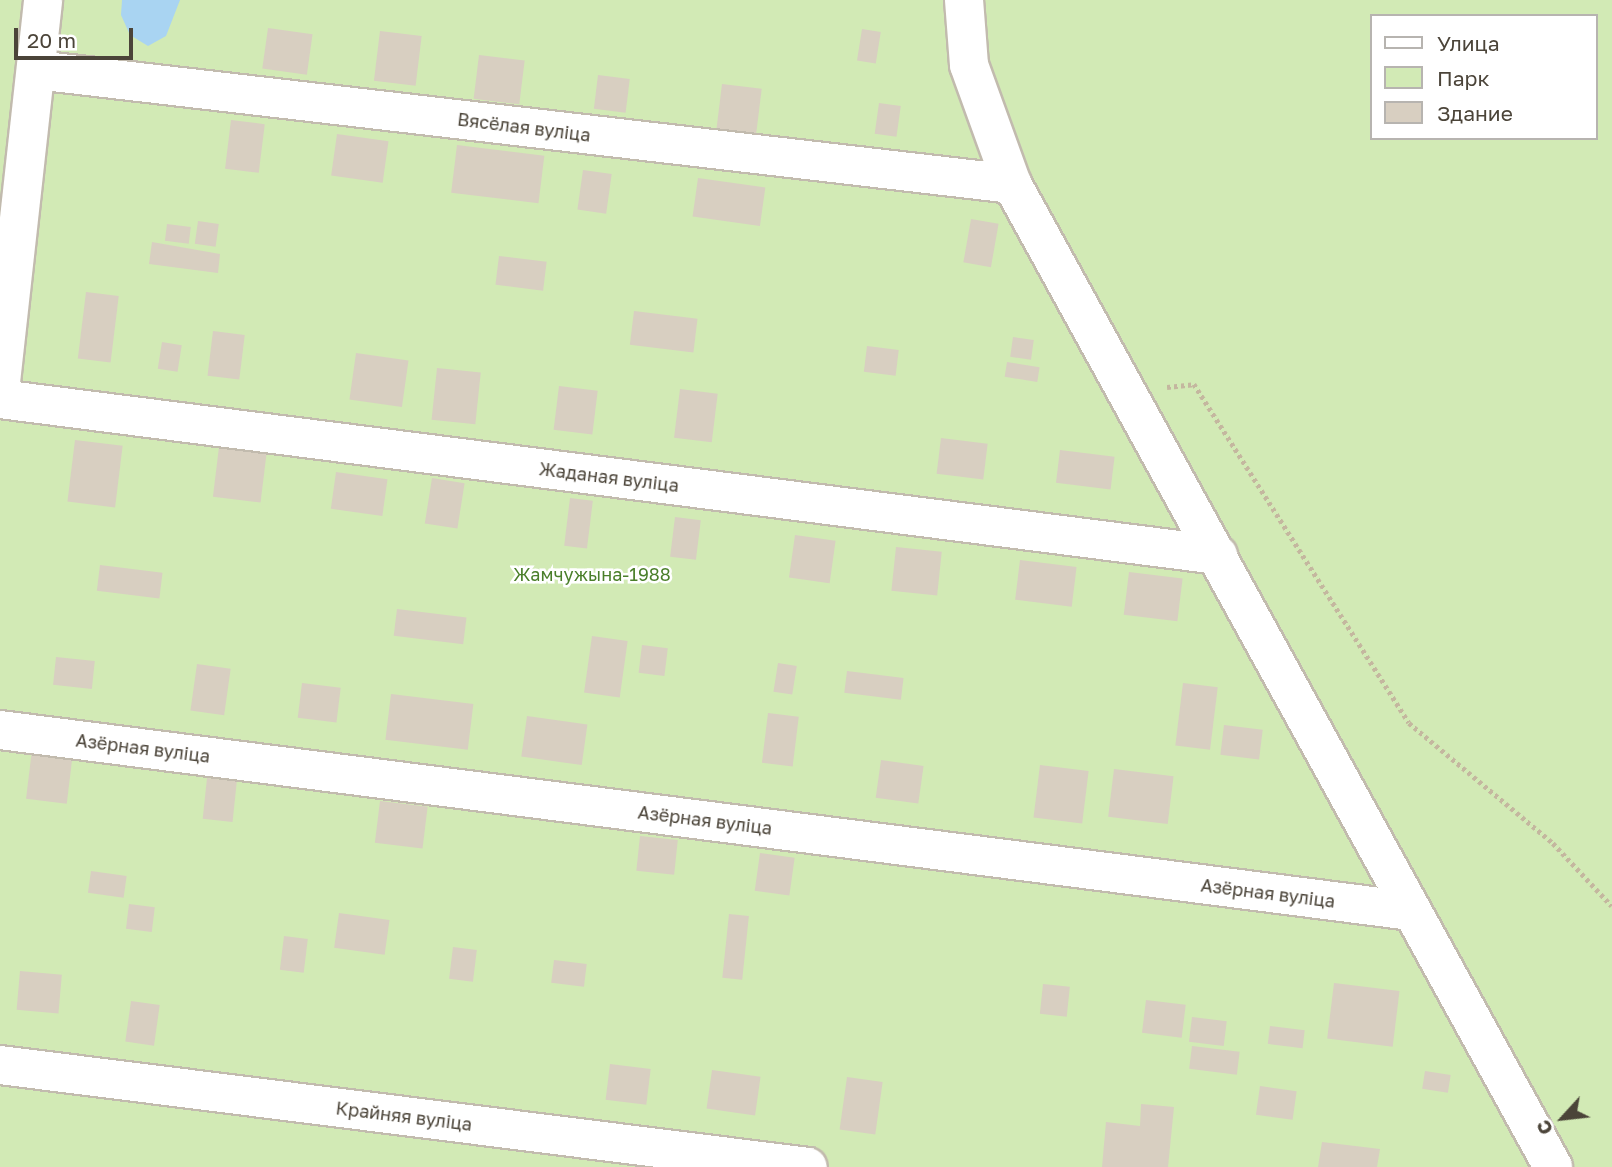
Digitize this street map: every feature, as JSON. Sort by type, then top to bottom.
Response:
[{"type":"lane","points":[[0,391],[43,0]]},
{"type":"lane","points":[[964,0],[969,65],[1012,184],[1553,1167]]},
{"type":"lane","name":"Вясёлая вуліца","points":[[36,70],[1012,184]]},
{"type":"lane","name":"Жаданая вуліца","points":[[0,399],[1218,555]]},
{"type":"lane","name":"Азёрная вуліца","points":[[0,730],[1411,911]]},
{"type":"lane","name":"Крайняя вуліца","points":[[0,1065],[808,1167]]},
{"type":"path","points":[[1194,384],[1409,723],[1553,843],[1612,906]]},
{"type":"green space","name":"Жамчужына-1988","points":[[0,0],[1612,0],[1612,1167],[0,1167]]},
{"type":"water","points":[[122,0],[180,0],[166,36],[148,46],[130,35],[121,15]]},
{"type":"building","points":[[268,28],[313,34],[307,75],[262,69]]},
{"type":"building","points":[[862,29],[881,32],[876,64],[857,61]]},
{"type":"building","points":[[380,31],[422,36],[416,86],[374,81]]},
{"type":"building","points":[[479,55],[525,61],[519,104],[474,99]]},
{"type":"building","points":[[598,75],[630,79],[626,113],[594,109]]},
{"type":"building","points":[[722,84],[762,89],[756,134],[717,129]]},
{"type":"building","points":[[879,103],[901,106],[896,137],[875,134]]},
{"type":"building","points":[[231,120],[265,124],[259,173],[225,169]]},
{"type":"building","points":[[337,134],[388,141],[383,183],[331,176]]},
{"type":"building","points":[[457,145],[544,156],[538,203],[451,193]]},
{"type":"building","points":[[583,170],[612,174],[606,214],[577,210]]},
{"type":"building","points":[[698,178],[765,187],[760,226],[693,217]]},
{"type":"building","points":[[971,219],[999,224],[991,267],[963,262]]},
{"type":"building","points":[[198,221],[219,224],[216,247],[195,244]]},
{"type":"building","points":[[167,224],[191,227],[189,244],[165,241]]},
{"type":"building","points":[[152,242],[220,254],[218,273],[149,264]]},
{"type":"building","points":[[499,256],[547,262],[543,291],[495,285]]},
{"type":"building","points":[[86,292],[119,296],[111,363],[78,359]]},
{"type":"building","points":[[634,311],[698,319],[693,353],[630,345]]},
{"type":"building","points":[[213,331],[245,335],[239,380],[208,376]]},
{"type":"building","points":[[1013,337],[1034,340],[1031,360],[1010,357]]},
{"type":"building","points":[[162,342],[182,345],[178,372],[158,369]]},
{"type":"building","points":[[867,346],[899,350],[896,376],[864,372]]},
{"type":"building","points":[[356,353],[408,360],[402,407],[349,400]]},
{"type":"building","points":[[1007,362],[1040,367],[1037,382],[1005,377]]},
{"type":"building","points":[[437,368],[481,373],[475,424],[432,420]]},
{"type":"building","points":[[559,386],[598,391],[592,434],[554,430]]},
{"type":"building","points":[[680,389],[718,394],[712,442],[674,438]]},
{"type":"building","points":[[941,438],[988,444],[983,479],[937,474]]},
{"type":"building","points":[[75,440],[123,446],[115,507],[67,502]]},
{"type":"building","points":[[219,447],[267,453],[261,502],[213,497]]},
{"type":"building","points":[[1060,450],[1115,457],[1111,489],[1056,483]]},
{"type":"building","points":[[336,472],[387,479],[382,516],[331,509]]},
{"type":"building","points":[[432,478],[465,483],[457,529],[425,523]]},
{"type":"building","points":[[570,498],[593,501],[587,548],[564,546]]},
{"type":"building","points":[[675,517],[701,520],[696,560],[670,557]]},
{"type":"building","points":[[795,535],[836,541],[830,583],[789,578]]},
{"type":"building","points":[[896,547],[942,552],[937,596],[891,591]]},
{"type":"building","points":[[1020,560],[1077,567],[1072,607],[1015,600]]},
{"type":"building","points":[[100,565],[163,573],[159,598],[97,591]]},
{"type":"building","points":[[1129,572],[1183,579],[1177,621],[1124,615]]},
{"type":"building","points":[[397,609],[466,618],[463,644],[394,636]]},
{"type":"building","points":[[592,636],[628,641],[620,697],[584,692]]},
{"type":"building","points":[[642,645],[668,648],[664,676],[639,673]]},
{"type":"building","points":[[56,657],[95,661],[92,689],[53,685]]},
{"type":"building","points":[[778,663],[797,666],[792,695],[773,692]]},
{"type":"building","points":[[197,664],[231,669],[224,715],[190,711]]},
{"type":"building","points":[[847,671],[904,678],[901,700],[844,693]]},
{"type":"building","points":[[302,683],[341,688],[336,722],[298,718]]},
{"type":"building","points":[[1183,683],[1218,687],[1210,750],[1175,746]]},
{"type":"building","points":[[391,694],[473,704],[468,750],[385,740]]},
{"type":"building","points":[[768,713],[799,717],[793,766],[762,763]]},
{"type":"building","points":[[527,716],[587,724],[582,765],[521,757]]},
{"type":"building","points":[[1224,725],[1263,730],[1259,760],[1220,755]]},
{"type":"building","points":[[32,750],[73,755],[67,804],[26,799]]},
{"type":"building","points":[[881,760],[924,766],[918,804],[876,798]]},
{"type":"building","points":[[1040,765],[1089,771],[1082,824],[1034,818]]},
{"type":"building","points":[[1114,769],[1174,776],[1168,824],[1108,817]]},
{"type":"building","points":[[207,778],[237,781],[233,822],[203,819]]},
{"type":"building","points":[[380,801],[428,807],[423,849],[375,843]]},
{"type":"building","points":[[640,836],[678,840],[674,875],[636,871]]},
{"type":"building","points":[[760,853],[795,858],[789,896],[755,891]]},
{"type":"building","points":[[91,871],[127,876],[124,898],[88,893]]},
{"type":"building","points":[[129,904],[155,907],[152,932],[126,929]]},
{"type":"building","points":[[339,913],[390,920],[385,955],[334,948]]},
{"type":"building","points":[[729,914],[749,916],[742,980],[722,978]]},
{"type":"building","points":[[284,936],[308,939],[304,973],[280,970]]},
{"type":"building","points":[[453,947],[477,950],[473,982],[449,979]]},
{"type":"building","points":[[554,960],[587,964],[584,987],[551,983]]},
{"type":"building","points":[[20,971],[62,975],[58,1014],[17,1010]]},
{"type":"building","points":[[1334,983],[1400,991],[1393,1047],[1327,1039]]},
{"type":"building","points":[[1043,984],[1070,987],[1067,1017],[1040,1014]]},
{"type":"building","points":[[1146,1000],[1186,1005],[1182,1038],[1142,1033]]},
{"type":"building","points":[[131,1001],[160,1005],[154,1046],[125,1042]]},
{"type":"building","points":[[1192,1017],[1227,1021],[1224,1046],[1189,1042]]},
{"type":"building","points":[[1270,1026],[1305,1030],[1303,1048],[1268,1044]]},
{"type":"building","points":[[1192,1046],[1240,1052],[1237,1075],[1189,1069]]},
{"type":"building","points":[[610,1064],[651,1069],[646,1105],[606,1100]]},
{"type":"building","points":[[712,1070],[761,1077],[755,1115],[707,1109]]},
{"type":"building","points":[[1425,1071],[1451,1075],[1448,1093],[1422,1089]]},
{"type":"building","points":[[847,1077],[883,1082],[875,1134],[840,1129]]},
{"type":"building","points":[[1260,1086],[1297,1091],[1293,1120],[1256,1115]]},
{"type":"building","points":[[1141,1104],[1174,1107],[1168,1167],[1102,1167],[1106,1122],[1140,1126]]},
{"type":"building","points":[[1322,1142],[1380,1149],[1377,1167],[1318,1167]]}]
